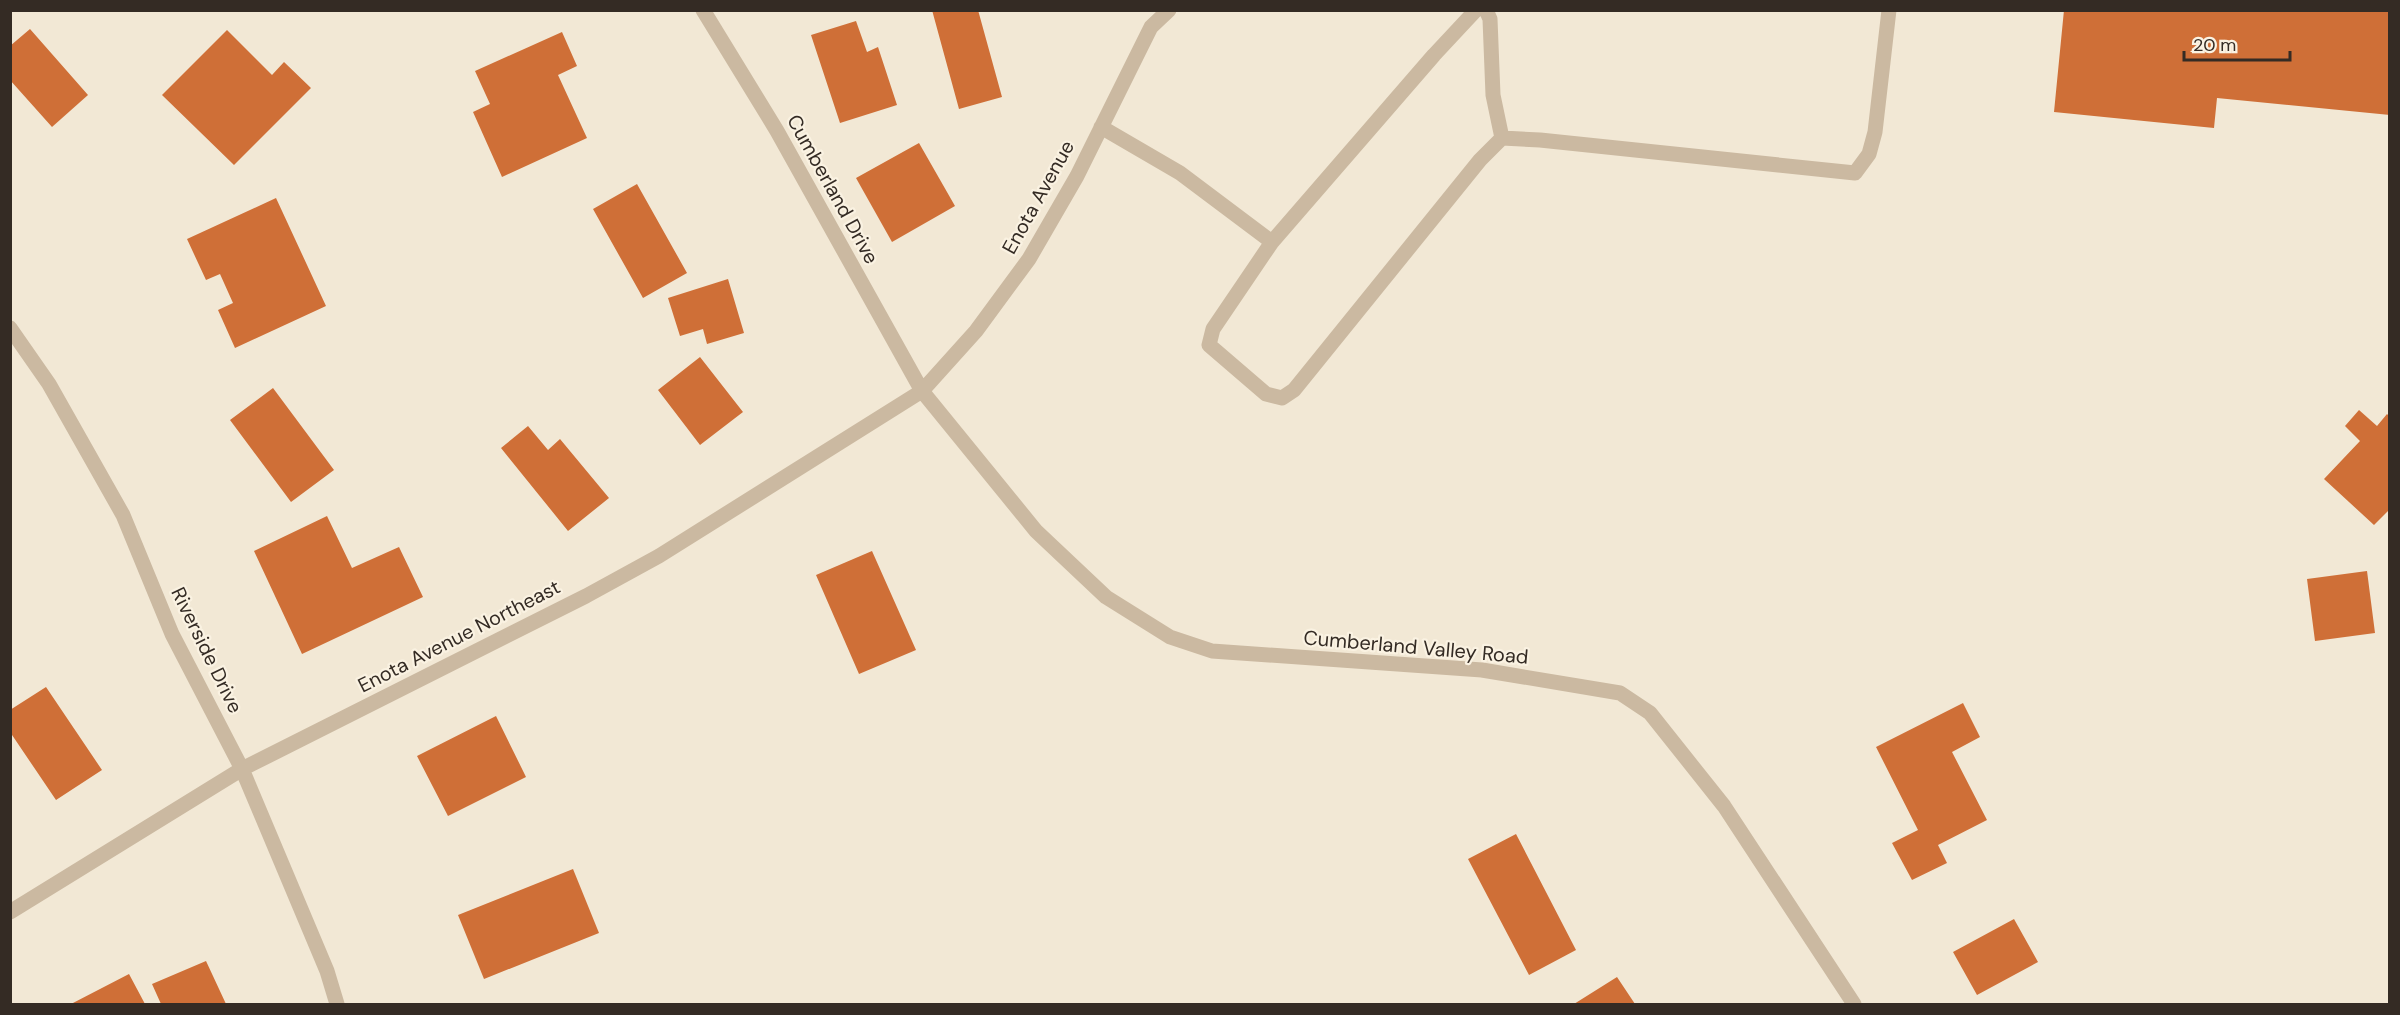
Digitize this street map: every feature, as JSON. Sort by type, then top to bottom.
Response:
[{"type":"street","name":"Cumberland Drive","points":[[703,10],[777,131],[922,391]]},
{"type":"street","name":"Enota Avenue","points":[[922,391],[976,331],[1029,259],[1077,176],[1152,27],[1169,10]]},
{"type":"street","points":[[1476,10],[1434,55],[1272,242],[1213,330],[1209,345],[1266,394],[1282,398],[1294,390],[1480,160],[1502,138],[1855,173],[1869,154],[1875,132],[1888,10]]},
{"type":"street","points":[[1486,10],[1490,19],[1493,95],[1502,138]]},
{"type":"street","points":[[1101,127],[1180,173],[1272,242]]},
{"type":"street","name":"Riverside Drive","points":[[10,328],[49,384],[123,515],[172,634],[242,769],[327,971],[337,1005]]},
{"type":"street","name":"Enota Avenue Northeast","points":[[10,912],[242,769],[586,596],[659,556],[922,391]]},
{"type":"street","name":"Cumberland Valley Road","points":[[922,391],[1036,531],[1106,597],[1170,637],[1212,651],[1482,670],[1620,693],[1643,708],[1650,713],[1724,806],[1854,1005]]},
{"type":"building","points":[[932,10],[978,10],[1002,97],[959,109]]},
{"type":"building","points":[[2064,10],[2390,10],[2390,115],[2217,98],[2214,128],[2054,112]]},
{"type":"building","points":[[856,21],[867,52],[878,47],[897,105],[840,123],[811,35]]},
{"type":"building","points":[[30,29],[88,95],[52,127],[10,80],[10,46]]},
{"type":"building","points":[[227,30],[272,75],[284,62],[311,88],[234,165],[162,95]]},
{"type":"building","points":[[562,32],[577,66],[558,75],[587,138],[502,177],[473,112],[490,104],[475,71]]},
{"type":"building","points":[[919,143],[955,206],[892,242],[856,178]]},
{"type":"building","points":[[637,184],[687,273],[643,298],[593,209]]},
{"type":"building","points":[[276,198],[326,306],[235,348],[218,310],[233,303],[220,274],[206,280],[187,239]]},
{"type":"building","points":[[728,279],[744,333],[707,344],[703,329],[680,336],[668,298]]},
{"type":"building","points":[[700,357],[743,412],[700,445],[658,390]]},
{"type":"building","points":[[273,388],[334,470],[291,502],[230,420]]},
{"type":"building","points":[[2359,410],[2377,426],[2387,414],[2390,417],[2390,509],[2374,525],[2324,479],[2360,441],[2345,426]]},
{"type":"building","points":[[528,426],[548,450],[560,439],[609,498],[568,531],[501,448]]},
{"type":"building","points":[[327,516],[352,568],[399,547],[423,597],[302,654],[254,551]]},
{"type":"building","points":[[872,551],[916,650],[859,674],[816,575]]},
{"type":"building","points":[[2367,571],[2375,633],[2315,641],[2307,579]]},
{"type":"building","points":[[46,687],[102,770],[56,800],[10,732],[10,710]]},
{"type":"building","points":[[1963,703],[1980,737],[1952,752],[1987,820],[1938,845],[1947,863],[1912,880],[1892,843],[1918,830],[1876,747]]},
{"type":"building","points":[[496,716],[526,777],[448,816],[417,756]]},
{"type":"building","points":[[1516,834],[1576,950],[1529,975],[1468,859]]},
{"type":"building","points":[[573,869],[599,933],[484,979],[458,915]]},
{"type":"building","points":[[2014,919],[2038,962],[1977,995],[1953,952]]},
{"type":"building","points":[[206,961],[226,1004],[161,1004],[152,984]]},
{"type":"building","points":[[129,974],[145,1004],[71,1004]]},
{"type":"building","points":[[1617,977],[1635,1004],[1574,1004]]}]
